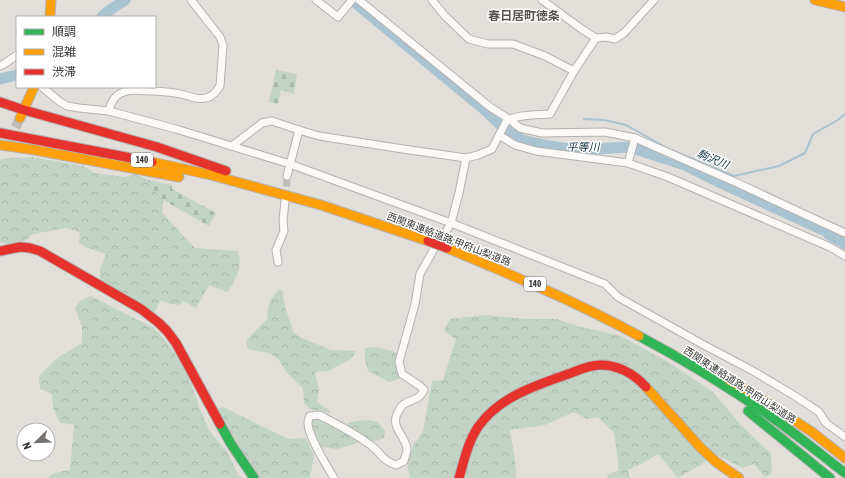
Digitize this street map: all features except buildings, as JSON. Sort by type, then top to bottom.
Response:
[{"type":"main road","points":[[50,16],[51,0]]},
{"type":"main road","points":[[815,0],[845,7]]},
{"type":"main road","points":[[22,114],[34,88]]},
{"type":"main road","points":[[0,102],[22,114],[157,147],[290,192],[321,205]]},
{"type":"main road","name":"西関東連絡道路;甲府山梨道路","points":[[0,133],[211,175],[284,198],[321,205],[447,248],[540,286],[621,325],[669,352],[745,399],[845,473]]},
{"type":"main road","points":[[4,146],[207,182],[284,198]]},
{"type":"main road","points":[[0,251],[20,248],[30,248],[40,251],[141,309],[159,323],[176,344],[231,444],[254,478]]},
{"type":"main road","points":[[621,325],[668,347],[749,391],[812,432],[845,458]]},
{"type":"main road","points":[[459,478],[470,443],[478,427],[500,404],[544,383],[585,367],[597,365],[614,367],[633,376],[646,387],[679,425],[709,456],[739,478]]},
{"type":"main road","points":[[702,372],[830,478]]},
{"type":"street","points":[[109,111],[110,104],[117,95],[128,90],[177,93],[198,99],[204,99],[211,97],[220,86],[223,45],[220,37],[191,0]]},
{"type":"street","points":[[316,0],[338,16],[352,0]]},
{"type":"street","points":[[360,0],[490,107],[520,128],[542,133],[605,132],[635,138],[845,233]]},
{"type":"street","points":[[432,0],[445,16],[469,38],[488,44],[513,44],[545,56],[574,71]]},
{"type":"street","points":[[542,0],[596,38],[606,37],[615,39],[624,33],[654,0]]},
{"type":"street","points":[[232,146],[262,123],[272,121],[326,137],[403,150],[466,158],[478,156],[492,149],[507,120],[516,117],[550,114],[574,71],[596,38]]},
{"type":"street","points":[[0,66],[16,56]]},
{"type":"street","points":[[43,88],[67,106],[109,111],[290,164],[451,223],[605,284],[618,297],[753,371],[819,412],[826,423],[845,437]]},
{"type":"street","points":[[287,176],[299,130]]},
{"type":"street","points":[[499,135],[515,145],[536,151],[628,163],[675,180],[830,247],[845,256]]},
{"type":"street","points":[[628,163],[635,138]]},
{"type":"street","points":[[443,237],[451,223],[466,158]]},
{"type":"street","points":[[278,262],[276,250],[284,231],[284,198]]},
{"type":"street","points":[[334,478],[318,451],[309,429],[308,422],[310,416],[319,415],[362,439],[371,445],[389,463],[396,465],[404,461],[407,449],[405,441],[397,429],[395,422],[396,416],[403,404],[419,398],[424,390],[402,374],[399,362],[415,304],[420,274],[434,249]]},
{"type":"green space","points":[[276,70],[297,74],[294,94],[281,90],[278,104],[269,102]]},
{"type":"green space","points":[[31,157],[84,166],[94,173],[125,177],[136,174],[148,180],[150,185],[163,200],[162,213],[195,248],[238,251],[240,263],[238,273],[228,292],[209,285],[196,308],[183,301],[180,305],[170,304],[160,300],[155,313],[151,315],[101,287],[100,270],[106,254],[85,247],[79,243],[80,232],[66,228],[33,234],[18,247],[0,242],[0,160],[8,158]]},
{"type":"green space","points":[[148,180],[172,185],[172,189],[216,213],[209,226],[163,200],[150,185]]},
{"type":"green space","points":[[279,289],[282,290],[285,307],[294,333],[302,338],[331,350],[356,351],[351,359],[328,371],[315,372],[319,389],[317,402],[331,412],[328,413],[310,409],[304,403],[303,388],[288,374],[278,359],[269,353],[248,349],[246,341],[267,319],[271,299]]},
{"type":"green space","points":[[91,296],[154,328],[169,345],[185,369],[209,430],[227,452],[239,476],[244,478],[48,478],[55,473],[70,470],[74,425],[60,423],[53,408],[52,394],[40,389],[39,376],[56,359],[82,343],[82,327],[75,308],[80,301]]},
{"type":"green space","points":[[486,315],[524,319],[557,319],[577,326],[621,336],[670,363],[713,392],[740,424],[771,454],[772,473],[765,477],[754,464],[743,468],[710,452],[705,462],[678,478],[658,454],[628,470],[630,478],[608,478],[607,475],[619,470],[614,433],[598,417],[587,419],[574,412],[545,425],[510,430],[516,467],[516,478],[410,478],[407,465],[413,446],[423,431],[432,381],[443,380],[456,339],[444,331],[450,319]]},
{"type":"green space","points":[[376,347],[393,351],[397,354],[396,367],[401,378],[389,382],[368,371],[365,359],[365,348]]},
{"type":"green space","points":[[223,407],[288,439],[306,438],[314,455],[310,478],[260,478],[248,464],[215,410]]},
{"type":"green space","points":[[314,419],[326,422],[344,431],[360,442],[338,449],[321,447],[311,428],[311,421]]},
{"type":"green space","points":[[369,420],[378,422],[385,431],[384,438],[372,442],[349,428],[348,423]]},
{"type":"water","points":[[820,223],[845,236],[845,250],[824,238]]},
{"type":"waterway","name":"平等川","points":[[103,16],[125,0]]},
{"type":"waterway","name":"平等川","points":[[352,0],[485,110],[507,131],[522,140],[562,148],[597,149],[629,147],[685,165],[845,240]]},
{"type":"waterway","name":"平等川","points":[[0,79],[16,75]]},
{"type":"waterway","name":"駒沢川","points":[[584,119],[604,120],[626,125],[669,149],[734,176],[779,166],[805,153],[813,134],[838,120],[845,114]]},
{"type":"tunnel","points":[[9,141],[20,118]]},
{"type":"tunnel","points":[[286,197],[287,176]]},
{"type":"traffic: fast","points":[[639,336],[711,377],[763,411],[845,473]]},
{"type":"traffic: fast","points":[[748,411],[830,478]]},
{"type":"traffic: fast","points":[[220,424],[231,444],[254,478]]},
{"type":"traffic: slow","points":[[50,16],[51,0]]},
{"type":"traffic: slow","points":[[815,0],[845,7]]},
{"type":"traffic: slow","points":[[20,118],[34,88]]},
{"type":"traffic: slow","points":[[0,145],[35,150],[179,177]]},
{"type":"traffic: slow","points":[[152,162],[211,175],[321,205],[428,241]]},
{"type":"traffic: slow","points":[[447,248],[568,300],[639,336]]},
{"type":"traffic: slow","points":[[729,380],[749,391],[812,432],[845,458]]},
{"type":"traffic: slow","points":[[646,387],[700,447],[716,462],[739,478]]},
{"type":"traffic: jam","points":[[0,102],[157,147],[226,171]]},
{"type":"traffic: jam","points":[[0,133],[152,162]]},
{"type":"traffic: jam","points":[[428,241],[447,248]]},
{"type":"traffic: jam","points":[[0,251],[20,247],[40,251],[141,309],[159,323],[176,343],[220,424]]},
{"type":"traffic: jam","points":[[459,478],[469,445],[478,427],[497,407],[508,399],[532,387],[582,369],[600,365],[607,365],[625,371],[631,374],[646,387]]},
{"type":"district","name":"春日居町徳条","points":[[524,16]]}]
